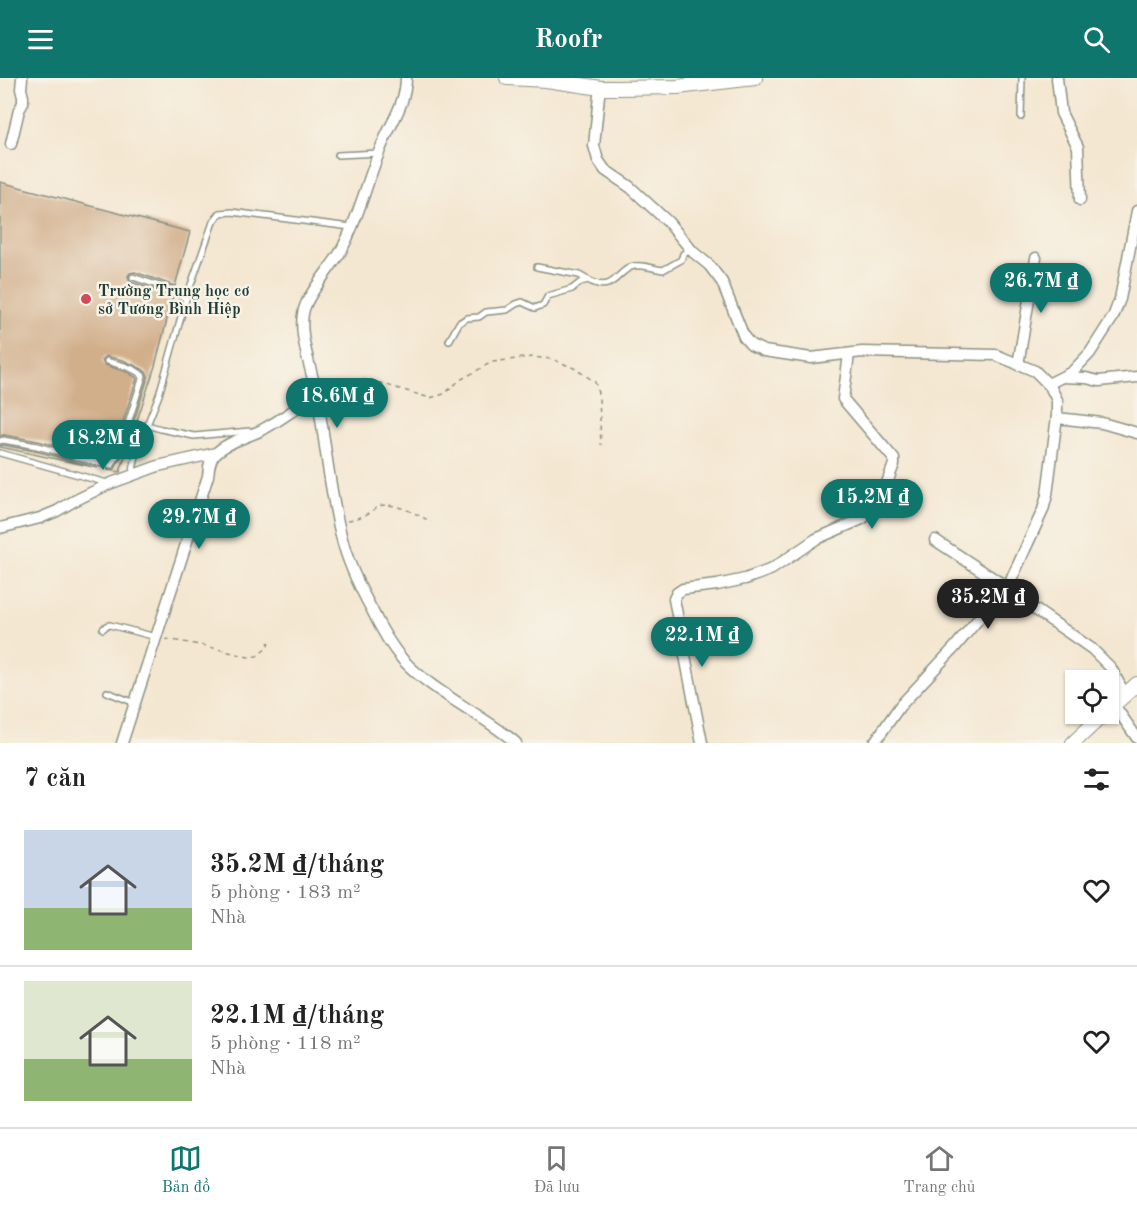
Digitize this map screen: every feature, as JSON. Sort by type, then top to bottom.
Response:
[{"type":"street","points":[[10,144],[23,103],[22,78]]},
{"type":"street","points":[[406,78],[405,93],[342,250],[304,307],[305,345],[317,392],[342,541],[360,587],[381,630],[403,659],[423,677],[516,743]]},
{"type":"street","points":[[507,78],[546,80],[601,88],[644,83],[677,87],[754,78]]},
{"type":"street","points":[[1057,78],[1060,113],[1078,147],[1080,200]]},
{"type":"street","points":[[601,88],[594,146],[598,160],[605,170],[630,187],[668,222],[709,266],[722,282],[744,337],[752,345],[764,351],[811,358],[861,352],[996,355],[1035,371],[1048,384],[1057,400],[1057,418],[1045,502],[1012,578],[1011,591]]},
{"type":"street","points":[[1048,384],[1072,372],[1090,353],[1113,317],[1120,299],[1137,211]]},
{"type":"street","points":[[1018,365],[1036,258]]},
{"type":"street","points":[[702,743],[674,598],[677,593],[682,589],[707,587],[745,579],[772,569],[816,539],[862,519],[870,512],[887,483],[894,459],[843,399],[849,354]]},
{"type":"street","points":[[1062,377],[1099,381],[1137,378]]},
{"type":"street","points":[[0,528],[49,515],[109,483],[132,475],[158,466],[216,453],[290,414],[317,392]]},
{"type":"street","points":[[1057,418],[1102,423],[1137,433]]},
{"type":"street","points":[[122,743],[208,476],[211,460],[216,453]]},
{"type":"street","points":[[935,540],[1092,649],[1111,668],[1125,695]]},
{"type":"street","points":[[874,743],[900,706],[955,647],[990,605],[1011,591]]},
{"type":"street","points":[[1119,701],[1137,684]]},
{"type":"street","points":[[1119,720],[1137,738]]},
{"type":"street","points":[[1073,743],[1094,724]]},
{"type":"lane","points":[[1021,117],[1022,78]]},
{"type":"lane","points":[[338,155],[379,153]]},
{"type":"lane","points":[[132,475],[136,456],[159,395],[186,299],[217,216],[220,213],[232,212],[351,227]]},
{"type":"lane","points":[[537,267],[579,275],[597,285],[607,284],[618,279],[632,267],[645,265],[663,270],[681,260],[683,254],[691,248]]},
{"type":"lane","points":[[133,277],[174,291],[186,299]]},
{"type":"lane","points":[[449,341],[459,323],[467,318],[478,317],[486,312],[507,310],[516,303],[522,302],[535,308],[543,305],[548,296],[572,289],[588,280]]},
{"type":"lane","points":[[0,441],[25,443],[112,465],[119,452],[143,376],[134,370],[107,361]]},
{"type":"lane","points":[[317,392],[367,399],[376,408]]},
{"type":"lane","points":[[147,424],[194,436],[261,430]]},
{"type":"lane","points":[[0,453],[109,483]]},
{"type":"lane","points":[[104,629],[110,626],[156,637]]},
{"type":"lane","points":[[107,692],[135,703]]},
{"type":"path","points":[[338,394],[355,380],[370,380],[430,398],[444,394],[460,380],[492,362],[532,357],[552,359],[574,368],[595,382],[599,397],[601,445]]},
{"type":"path","points":[[338,521],[353,519],[380,506],[395,507],[416,513],[431,522]]},
{"type":"path","points":[[156,637],[206,646],[248,657],[257,656],[268,646],[269,639]]},
{"type":"building","name":"Trường Trung học cơ sở Tương Bình Hiệp","points":[[0,182],[190,232],[175,286],[135,272],[128,276],[131,282],[173,296],[155,366],[120,472],[107,470],[115,469],[123,454],[148,377],[142,369],[123,360],[106,356],[102,360],[105,365],[137,378],[109,460],[38,441],[0,436]]},
{"type":"building","points":[[3,445],[36,451],[98,468],[0,447]]},
{"type":"place","name":"Trường Trung học cơ sở Tương Bình Hiệp","points":[[86,299]]}]
